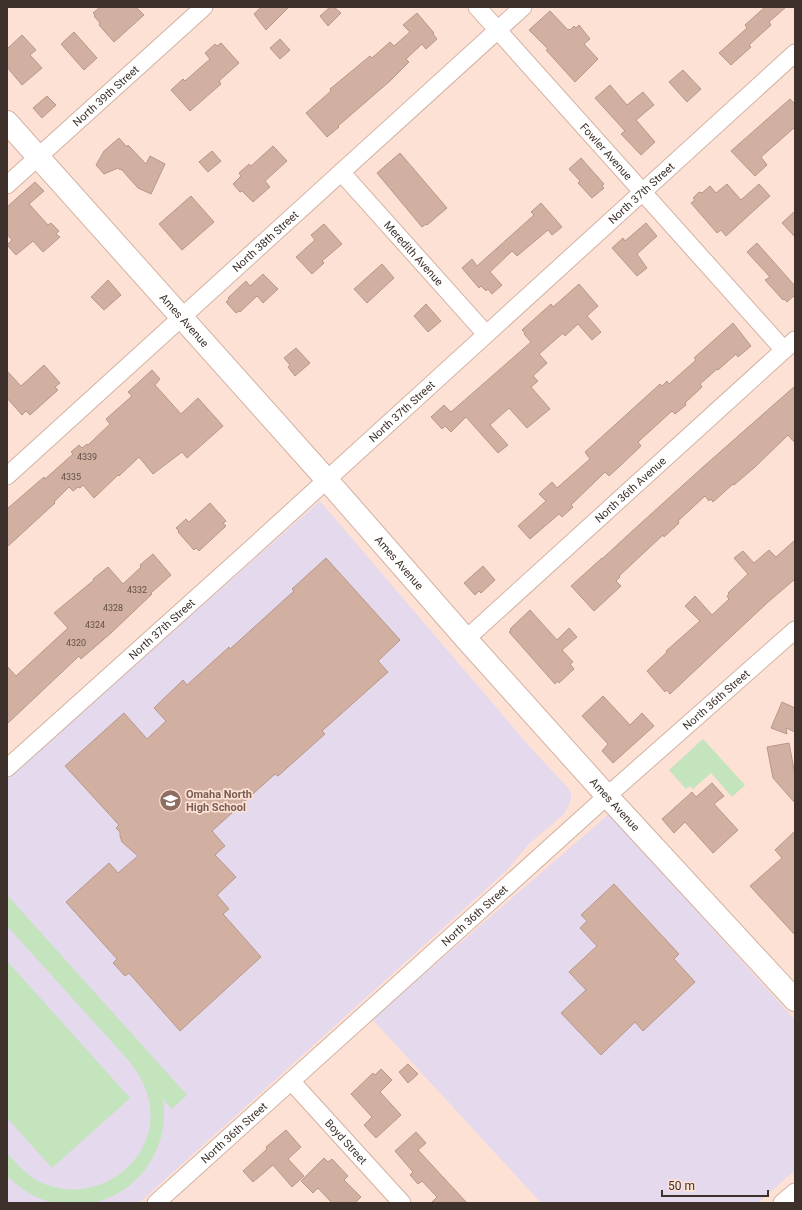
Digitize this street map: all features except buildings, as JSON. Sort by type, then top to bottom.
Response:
[{"type":"main road","name":"Ames Avenue","points":[[7,122],[327,480],[466,639],[795,1000]]},
{"type":"street","name":"North 39th Street","points":[[7,185],[204,7]]},
{"type":"street","name":"Fowler Avenue","points":[[478,7],[642,192],[789,345]]},
{"type":"street","name":"North 38th Street","points":[[7,476],[523,7]]},
{"type":"street","name":"North 37th Street","points":[[8,766],[327,480],[795,53]]},
{"type":"street","name":"Meredith Avenue","points":[[341,172],[486,334]]},
{"type":"street","name":"North 36th Avenue","points":[[466,639],[789,345]]},
{"type":"street","name":"North 36th Street","points":[[156,1203],[608,796],[795,630]]},
{"type":"street","name":"Boyd Street","points":[[291,1081],[402,1203]]},
{"type":"street","points":[[782,1203],[795,1192]]},
{"type":"shaded area","points":[[320,501],[530,747],[568,788],[571,793],[571,800],[568,807],[564,814],[529,844],[506,871],[139,1203],[7,1203],[7,779]]},
{"type":"shaded area","points":[[609,814],[795,1020],[795,1170],[758,1203],[541,1203],[372,1019]]},
{"type":"green space","points":[[703,739],[745,785],[732,797],[711,773],[693,789],[690,786],[686,789],[669,770]]},
{"type":"green space","points":[[7,895],[187,1095],[172,1109],[163,1099],[164,1116],[162,1133],[157,1149],[150,1163],[140,1176],[113,1196],[97,1202],[54,1203],[47,1201],[29,1193],[7,1176],[7,1153],[21,1168],[36,1180],[56,1188],[77,1189],[97,1185],[116,1177],[131,1164],[143,1147],[149,1128],[150,1106],[143,1083],[130,1062],[7,926]]},
{"type":"green space","points":[[7,961],[130,1098],[52,1168],[7,1118]]},
{"type":"place","name":"Omaha North High School","points":[[171,800]]}]
